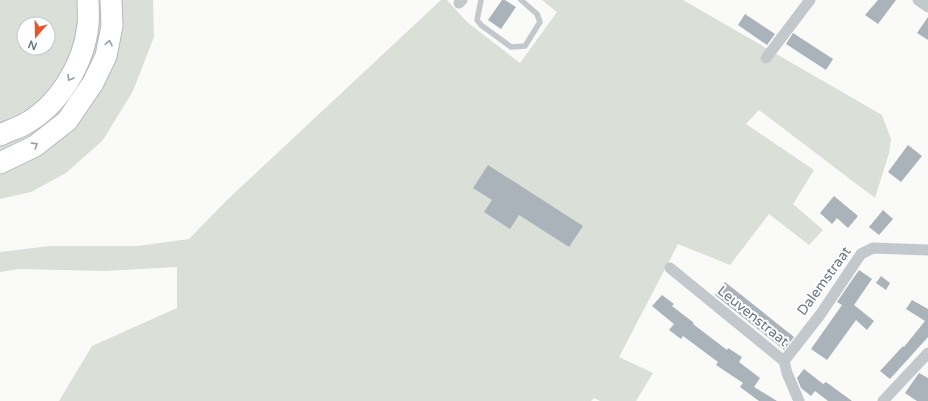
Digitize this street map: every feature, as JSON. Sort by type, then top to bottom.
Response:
[{"type":"highway","points":[[0,135],[24,125],[37,115],[63,89],[75,68],[83,48],[88,25],[88,0]]},
{"type":"highway","points":[[0,163],[35,146],[67,121],[93,83],[106,56],[112,26],[111,0]]},
{"type":"street","points":[[766,58],[810,0]]},
{"type":"street","points":[[918,0],[928,7]]},
{"type":"street","name":"Dalemstraat","points":[[784,361],[820,315],[861,254],[873,248],[928,250]]},
{"type":"street","name":"Leuvenstraat","points":[[670,268],[784,361],[786,373],[799,401]]},
{"type":"street","points":[[883,401],[928,353]]},
{"type":"lane","points":[[481,0],[477,20],[481,25],[511,47],[517,48],[525,46],[540,22],[537,14],[521,0]]},
{"type":"shaded area","points":[[0,0],[153,0],[154,37],[133,91],[103,140],[66,173],[31,192],[0,199]]},
{"type":"shaded area","points":[[441,0],[447,0],[467,22],[520,63],[557,12],[542,0],[683,0],[882,115],[891,139],[889,153],[875,198],[759,110],[746,124],[814,170],[793,204],[823,230],[809,245],[769,214],[730,265],[678,244],[619,357],[653,373],[636,401],[600,401],[594,398],[591,401],[59,401],[92,346],[177,308],[177,267],[105,271],[19,269],[0,272],[0,252],[50,246],[137,246],[189,239],[227,200]]},
{"type":"building","points":[[502,0],[505,0],[516,7],[501,29],[488,20]]},
{"type":"building","points":[[878,0],[896,0],[878,24],[865,15]]},
{"type":"building","points":[[745,14],[775,34],[767,45],[738,25]]},
{"type":"building","points":[[928,17],[928,40],[917,33]]},
{"type":"building","points":[[793,33],[833,59],[826,70],[786,44]]},
{"type":"building","points":[[908,145],[922,156],[901,182],[888,172]]},
{"type":"building","points":[[488,165],[583,226],[569,247],[519,215],[510,229],[484,212],[492,200],[473,188]]},
{"type":"building","points":[[834,196],[858,216],[848,228],[837,218],[832,224],[820,213]]},
{"type":"building","points":[[883,210],[893,219],[879,235],[869,227]]},
{"type":"building","points":[[859,270],[872,279],[854,305],[874,321],[867,330],[856,320],[827,360],[811,349],[842,305],[837,302]]},
{"type":"building","points":[[881,276],[890,283],[886,290],[876,283]]},
{"type":"building","points":[[725,282],[794,337],[784,350],[715,295]]},
{"type":"building","points":[[662,295],[674,304],[672,306],[694,323],[693,324],[727,350],[728,348],[742,357],[739,362],[760,378],[754,387],[777,401],[759,401],[740,387],[743,383],[716,365],[718,362],[683,336],[681,339],[669,330],[674,324],[652,306]]},
{"type":"building","points":[[912,300],[928,309],[928,337],[890,379],[880,371],[903,346],[904,347],[925,321],[906,309]]},
{"type":"building","points":[[804,369],[823,384],[826,382],[852,401],[828,401],[815,391],[811,396],[801,388],[797,378]]},
{"type":"building","points":[[919,373],[928,378],[928,401],[917,401],[905,393]]}]
